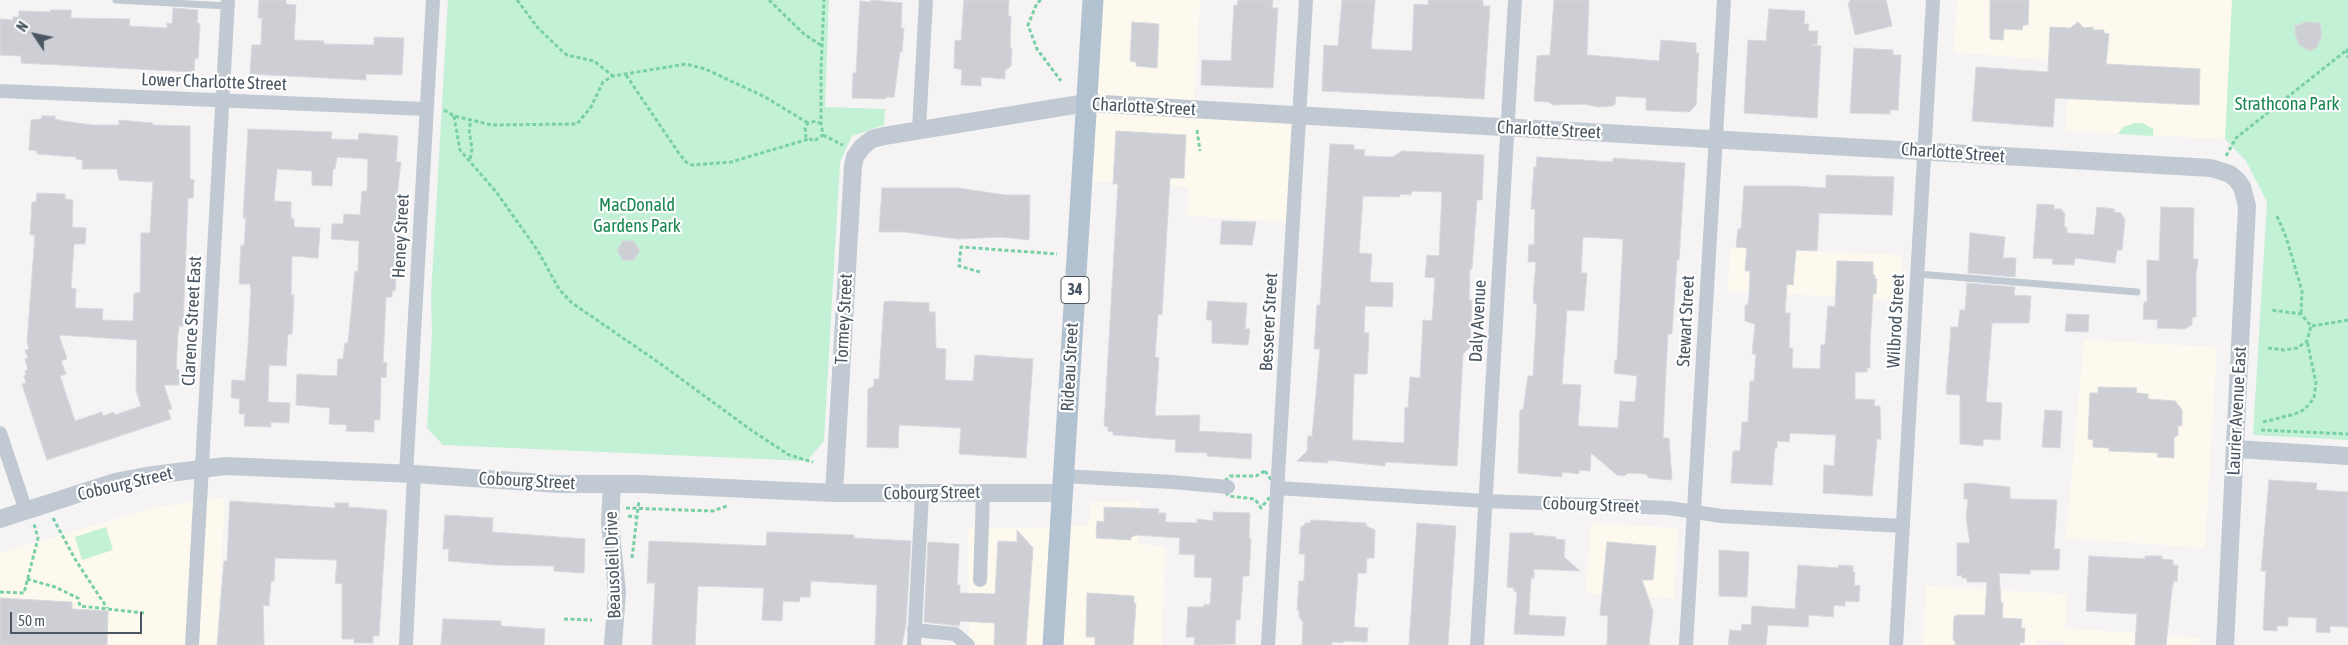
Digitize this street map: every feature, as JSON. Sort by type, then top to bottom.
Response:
[{"type":"main road","name":"Rideau Street","points":[[1053,645],[1093,0]]},
{"type":"street","name":"Heney Street","points":[[406,645],[410,474],[426,109],[433,0]]},
{"type":"street","points":[[919,129],[926,0]]},
{"type":"street","name":"Besserer Street","points":[[1268,645],[1306,0]]},
{"type":"street","name":"Daly Avenue","points":[[1477,645],[1515,0]]},
{"type":"street","name":"Stewart Street","points":[[1686,645],[1724,0]]},
{"type":"street","name":"Wilbrod Street","points":[[1896,645],[1933,0]]},
{"type":"street","name":"Clarence Street East","points":[[192,645],[228,3]]},
{"type":"street","name":"Lower Charlotte Street","points":[[0,91],[426,109]]},
{"type":"street","name":"Charlotte Street","points":[[862,147],[872,140],[919,129],[1086,103],[2211,168],[2230,174],[2237,180]]},
{"type":"street","name":"Tormey Street","points":[[834,493],[853,166],[855,157],[862,147]]},
{"type":"street","name":"Laurier Avenue East","points":[[2225,645],[2236,449],[2246,206],[2242,187],[2237,180]]},
{"type":"street","points":[[0,434],[28,510]]},
{"type":"street","points":[[2236,449],[2348,456]]},
{"type":"street","name":"Cobourg Street","points":[[0,519],[130,479],[225,466],[410,474],[559,484],[640,484],[834,493],[984,493],[1063,485],[1224,487]]},
{"type":"street","name":"Beausoleil Drive","points":[[612,485],[610,523],[616,592],[614,645]]},
{"type":"street","name":"Cobourg Street","points":[[1277,488],[1486,501],[1668,508],[1721,516],[1903,526]]},
{"type":"street","points":[[980,580],[984,493]]},
{"type":"street","points":[[914,645],[922,494]]},
{"type":"street","points":[[914,630],[955,634],[968,645]]},
{"type":"lane","points":[[116,0],[228,3]]},
{"type":"lane","points":[[1918,274],[2137,292]]},
{"type":"path","points":[[517,0],[538,28],[562,51],[594,61],[613,76]]},
{"type":"path","points":[[769,0],[804,34],[822,46]]},
{"type":"path","points":[[626,75],[678,152],[686,162],[692,165],[731,162],[809,139],[814,141],[821,138],[824,130],[821,124],[824,0]]},
{"type":"path","points":[[1041,0],[1037,3],[1028,25],[1037,49],[1061,82]]},
{"type":"path","points":[[2348,49],[2348,58]]},
{"type":"path","points":[[2230,146],[2243,132],[2348,49]]},
{"type":"path","points":[[444,110],[454,116],[471,121],[492,124],[577,124],[591,107],[603,82],[613,76],[676,64],[695,65],[765,98],[808,123],[816,121],[821,124]]},
{"type":"path","points":[[454,116],[460,150],[470,159],[497,193],[538,251],[560,289],[572,303],[658,362],[751,430],[789,455],[813,462]]},
{"type":"path","points":[[470,159],[472,149],[469,129],[471,121]]},
{"type":"path","points":[[808,123],[804,132],[809,139]]},
{"type":"path","points":[[1197,130],[1200,152]]},
{"type":"path","points":[[2278,216],[2302,291],[2301,314],[2311,326]]},
{"type":"path","points":[[980,272],[959,266],[961,247],[1057,254]]},
{"type":"path","points":[[2271,310],[2301,314]]},
{"type":"path","points":[[2311,326],[2348,320]]},
{"type":"path","points":[[2263,422],[2296,414],[2305,409],[2314,398],[2316,383],[2307,341],[2311,326]]},
{"type":"path","points":[[2268,348],[2290,350],[2297,348],[2307,341]]},
{"type":"path","points":[[2261,430],[2348,434]]},
{"type":"path","points":[[1265,471],[1277,488],[1261,508],[1255,499],[1229,496],[1224,487],[1230,476],[1256,476],[1265,471]]},
{"type":"path","points":[[47,504],[59,531],[107,608]]},
{"type":"path","points":[[0,592],[24,593],[38,538],[28,510]]},
{"type":"path","points":[[27,579],[55,587],[78,598],[80,606],[144,613]]},
{"type":"path","points":[[564,619],[592,620]]},
{"type":"shaded area","points":[[1093,0],[1200,0],[1194,110],[1299,115],[1292,222],[1187,216],[1189,187],[1082,181]]},
{"type":"shaded area","points":[[1957,0],[2232,0],[2225,139],[2066,131],[2069,62],[1954,52]]},
{"type":"shaded area","points":[[1730,248],[1902,255],[1900,300],[1728,291]]},
{"type":"shaded area","points":[[2084,340],[2217,347],[2205,548],[2066,538]]},
{"type":"shaded area","points":[[225,497],[217,645],[0,645],[0,553],[153,508]]},
{"type":"shaded area","points":[[1140,501],[1137,543],[1165,547],[1162,645],[969,645],[968,529],[1088,526],[1092,502]]},
{"type":"shaded area","points":[[1591,523],[1678,528],[1674,598],[1586,593]]},
{"type":"shaded area","points":[[1926,586],[2067,594],[2065,628],[2199,638],[2199,645],[2064,645],[2064,642],[2036,640],[2035,645],[1923,645]]},
{"type":"green space","name":"MacDonald Gardens Park","points":[[448,0],[829,0],[825,107],[885,109],[884,125],[852,136],[840,162],[824,441],[807,461],[443,445],[427,428],[432,333],[431,297]]},
{"type":"green space","name":"Strathcona Park","points":[[2232,0],[2348,0],[2348,440],[2253,435],[2267,202],[2246,161],[2225,139]]},
{"type":"green space","points":[[2135,123],[2143,123],[2153,129],[2153,136],[2118,134],[2123,127]]},
{"type":"green space","points":[[106,527],[113,550],[82,560],[75,537]]},
{"type":"building","points":[[259,0],[286,0],[286,4],[296,5],[294,40],[324,41],[324,44],[374,45],[374,37],[404,38],[402,75],[366,74],[366,80],[250,74],[252,45],[261,45],[262,18],[258,18]]},
{"type":"building","points":[[871,0],[902,3],[901,28],[904,28],[902,52],[900,52],[894,97],[886,97],[886,99],[852,98],[853,73],[856,73],[860,1],[871,2]]},
{"type":"building","points":[[964,0],[1009,0],[1008,16],[1011,16],[1010,47],[1012,49],[1011,66],[1005,71],[1005,79],[981,77],[981,86],[961,85],[962,70],[954,68],[955,40],[961,41]]},
{"type":"building","points":[[1238,0],[1273,0],[1272,8],[1278,8],[1273,88],[1201,85],[1202,60],[1231,61],[1234,5],[1237,5]]},
{"type":"building","points":[[1342,0],[1375,0],[1371,49],[1412,51],[1414,4],[1428,5],[1428,0],[1483,0],[1483,6],[1490,6],[1484,99],[1322,91],[1324,45],[1338,46]]},
{"type":"building","points":[[1554,0],[1589,0],[1587,55],[1659,61],[1661,40],[1696,43],[1696,53],[1699,53],[1696,105],[1689,112],[1646,110],[1646,98],[1616,96],[1613,106],[1598,107],[1585,104],[1553,105],[1549,102],[1534,101],[1537,56],[1550,55]]},
{"type":"building","points":[[1850,0],[1886,0],[1892,26],[1855,35],[1848,3]]},
{"type":"building","points":[[1990,0],[2029,0],[2028,25],[2023,25],[2022,30],[2004,29],[2003,40],[1990,39]]},
{"type":"building","points":[[173,8],[198,10],[197,23],[200,24],[198,59],[195,58],[194,72],[21,63],[21,56],[0,55],[0,19],[13,20],[13,17],[19,17],[19,11],[50,12],[50,10],[71,10],[71,18],[130,19],[129,26],[167,28],[167,23],[172,24]]},
{"type":"building","points":[[1769,9],[1805,11],[1804,24],[1809,24],[1808,31],[1818,31],[1817,44],[1811,45],[1821,46],[1817,118],[1744,113],[1748,40],[1766,41]]},
{"type":"building","points":[[1132,22],[1159,24],[1157,68],[1136,66],[1136,62],[1130,61]]},
{"type":"building","points":[[2078,22],[2084,28],[2093,27],[2093,30],[2104,30],[2104,33],[2109,34],[2106,64],[2200,69],[2199,105],[2055,98],[2053,127],[1972,121],[1976,67],[2048,72],[2050,27],[2070,28]]},
{"type":"building","points":[[2306,22],[2320,23],[2322,36],[2317,47],[2310,51],[2299,45],[2295,34],[2295,26]]},
{"type":"building","points":[[1854,48],[1893,50],[1893,55],[1901,55],[1898,110],[1890,110],[1890,114],[1850,113]]},
{"type":"building","points":[[42,116],[55,116],[55,119],[63,121],[92,125],[119,125],[119,120],[153,123],[152,125],[190,126],[190,179],[194,180],[193,198],[188,198],[183,326],[179,326],[178,333],[176,369],[179,370],[179,385],[164,385],[172,409],[168,410],[171,419],[47,460],[22,384],[26,383],[24,376],[26,375],[25,371],[28,370],[25,359],[28,358],[25,350],[29,349],[27,342],[35,235],[30,235],[32,202],[36,202],[37,193],[65,194],[65,199],[73,200],[72,227],[86,228],[85,244],[74,244],[71,288],[76,289],[75,308],[103,309],[102,320],[133,321],[134,293],[140,293],[141,233],[150,233],[153,182],[119,180],[117,169],[82,169],[83,160],[76,159],[76,157],[37,154],[37,151],[29,150],[31,120],[41,119]],"holes":[[[59,335],[137,340],[136,390],[141,406],[115,415],[114,412],[103,416],[102,412],[75,421],[60,376],[66,374],[61,361],[67,359]]]},
{"type":"building","points":[[248,129],[332,132],[331,139],[358,140],[359,133],[398,136],[396,162],[401,162],[397,195],[396,251],[398,251],[395,291],[392,291],[392,297],[386,297],[383,362],[387,363],[386,378],[381,377],[380,420],[374,420],[374,432],[346,431],[347,425],[329,424],[330,408],[296,405],[297,374],[337,376],[338,359],[343,359],[345,343],[348,343],[355,271],[358,272],[359,241],[331,239],[332,224],[343,224],[344,214],[360,215],[362,191],[367,191],[368,159],[337,157],[335,169],[333,169],[332,186],[312,185],[312,171],[277,169],[274,201],[291,202],[291,218],[294,219],[294,227],[320,228],[318,258],[292,256],[291,295],[294,295],[292,334],[288,334],[286,366],[269,365],[268,402],[290,403],[289,423],[271,422],[271,427],[244,426],[245,414],[239,414],[240,399],[231,398],[232,380],[245,381],[248,346],[251,290],[250,284],[239,284],[241,245],[244,246],[246,218],[243,218]]},
{"type":"building","points":[[1116,131],[1186,135],[1184,178],[1170,178],[1162,315],[1158,314],[1155,357],[1159,358],[1155,416],[1200,415],[1199,431],[1252,434],[1251,459],[1207,456],[1207,453],[1175,452],[1176,440],[1113,435],[1113,432],[1108,431],[1108,427],[1104,426],[1118,184],[1113,184]]},
{"type":"building","points":[[1330,144],[1354,145],[1354,149],[1365,150],[1364,156],[1393,157],[1402,151],[1484,155],[1482,200],[1477,200],[1472,269],[1470,269],[1469,300],[1472,300],[1470,347],[1463,354],[1457,466],[1385,462],[1385,466],[1328,460],[1328,463],[1297,461],[1307,451],[1308,436],[1312,436],[1320,349],[1314,349],[1317,305],[1320,305]],"holes":[[[1412,191],[1442,192],[1439,256],[1427,255],[1425,277],[1435,278],[1432,321],[1423,320],[1420,378],[1410,377],[1408,408],[1405,407],[1404,443],[1352,440],[1354,374],[1367,374],[1369,333],[1364,333],[1365,306],[1392,307],[1393,298],[1393,283],[1370,282],[1372,254],[1359,253],[1363,196],[1400,197],[1400,194],[1411,195]]]},
{"type":"building","points":[[1537,157],[1613,162],[1613,158],[1685,163],[1672,334],[1668,334],[1663,438],[1669,438],[1672,480],[1649,478],[1646,474],[1628,473],[1624,476],[1617,475],[1591,453],[1590,471],[1579,470],[1579,474],[1562,472],[1562,477],[1518,473],[1520,410],[1523,410],[1528,376],[1533,376],[1537,304],[1534,304],[1533,298],[1536,262],[1528,262],[1529,244],[1534,245],[1535,209],[1531,209],[1534,167],[1536,167]],"holes":[[[1583,237],[1623,239],[1617,360],[1615,360],[1614,373],[1637,376],[1635,402],[1620,401],[1618,428],[1578,426],[1581,385],[1562,384],[1567,310],[1584,311],[1587,273],[1581,273]]]},
{"type":"building","points":[[1826,175],[1894,177],[1892,215],[1819,213],[1817,251],[1796,250],[1793,285],[1787,284],[1785,313],[1790,313],[1789,348],[1793,348],[1792,368],[1820,369],[1821,345],[1825,345],[1828,306],[1835,307],[1837,261],[1873,262],[1873,275],[1877,279],[1876,294],[1873,294],[1870,368],[1867,368],[1867,372],[1855,372],[1855,399],[1875,400],[1874,406],[1880,406],[1881,439],[1877,439],[1872,496],[1823,493],[1824,465],[1834,466],[1836,435],[1790,433],[1789,442],[1777,441],[1772,485],[1731,483],[1733,451],[1740,451],[1742,422],[1748,422],[1750,381],[1754,381],[1756,354],[1752,354],[1755,324],[1745,321],[1745,305],[1748,305],[1750,271],[1745,271],[1747,248],[1736,247],[1738,229],[1741,229],[1744,186],[1826,188]]},
{"type":"building","points":[[882,188],[958,188],[1005,195],[1030,195],[1029,240],[1001,237],[958,239],[904,232],[879,232]]},
{"type":"building","points":[[2037,204],[2054,205],[2054,209],[2061,209],[2065,214],[2064,227],[2067,227],[2067,233],[2094,235],[2097,207],[2114,209],[2114,212],[2121,213],[2125,220],[2122,250],[2117,250],[2115,263],[2075,258],[2074,265],[2052,264],[2053,259],[2033,258]]},
{"type":"building","points":[[2161,207],[2194,208],[2193,259],[2198,259],[2196,317],[2192,317],[2192,325],[2184,329],[2157,328],[2158,320],[2143,319],[2144,302],[2147,302],[2147,260],[2159,261]]},
{"type":"building","points":[[1222,221],[1256,222],[1252,245],[1220,244]]},
{"type":"building","points":[[1970,233],[2005,237],[2003,258],[2016,258],[2015,277],[1968,273]]},
{"type":"building","points":[[623,241],[634,241],[640,251],[634,260],[623,260],[617,251]]},
{"type":"building","points":[[1967,283],[2015,287],[2014,295],[2031,296],[2029,323],[1992,323],[1986,402],[2002,403],[2000,440],[1983,439],[1983,446],[1960,444],[1960,395],[1946,394],[1951,327],[1958,327],[1960,310],[1965,310]]},
{"type":"building","points":[[1208,301],[1247,303],[1245,329],[1250,329],[1248,345],[1212,343],[1212,320],[1206,320]]},
{"type":"building","points":[[884,302],[929,303],[929,312],[935,312],[936,348],[946,349],[945,380],[973,381],[975,355],[1033,359],[1026,458],[959,454],[961,428],[899,425],[898,448],[867,447],[868,389],[874,386],[874,379],[879,379]]},
{"type":"building","points":[[2067,314],[2089,315],[2088,332],[2065,331]]},
{"type":"building","points":[[2098,387],[2137,388],[2136,393],[2148,394],[2148,399],[2175,401],[2182,410],[2182,426],[2178,426],[2178,435],[2174,438],[2174,458],[2157,457],[2158,453],[2109,451],[2109,448],[2093,447],[2093,440],[2088,439],[2090,393],[2098,393]]},
{"type":"building","points":[[2045,410],[2062,411],[2060,448],[2042,447]]},
{"type":"building","points":[[2269,480],[2317,483],[2316,490],[2348,492],[2348,627],[2330,626],[2330,633],[2316,632],[2317,618],[2288,617],[2288,626],[2277,626],[2277,631],[2263,630],[2266,571],[2261,571]]},
{"type":"building","points":[[1964,484],[2010,487],[2010,499],[2057,500],[2054,549],[2060,549],[2059,570],[2030,570],[2030,574],[1999,573],[2001,602],[2003,603],[2002,618],[2022,619],[2021,628],[2025,628],[2024,643],[2020,642],[2020,645],[1955,645],[1953,640],[1954,617],[1957,615],[1985,615],[1987,582],[1967,582],[1967,578],[1962,578],[1962,575],[1957,576],[1957,543],[1970,543],[1966,518],[1968,499],[1964,499]]},
{"type":"building","points":[[230,501],[335,508],[335,503],[349,503],[348,507],[387,510],[379,636],[373,636],[373,643],[354,643],[354,639],[342,639],[342,584],[335,583],[337,560],[275,558],[274,581],[271,581],[269,606],[263,605],[264,645],[217,645],[224,561],[227,561]]},
{"type":"building","points":[[1104,507],[1159,509],[1158,513],[1166,513],[1165,522],[1197,523],[1197,519],[1213,521],[1213,512],[1250,513],[1249,576],[1243,576],[1240,620],[1236,620],[1235,644],[1194,645],[1195,637],[1186,637],[1188,607],[1204,607],[1204,604],[1210,605],[1212,578],[1194,577],[1195,555],[1179,554],[1180,538],[1136,535],[1131,537],[1131,540],[1096,538],[1097,521],[1104,522]]},
{"type":"building","points":[[445,515],[493,518],[492,532],[585,539],[584,573],[554,571],[554,566],[496,565],[448,561],[449,549],[443,549]]},
{"type":"building","points":[[1311,520],[1366,523],[1366,526],[1375,530],[1374,558],[1367,558],[1366,573],[1358,573],[1354,627],[1368,628],[1367,642],[1343,641],[1343,643],[1332,642],[1332,645],[1302,645],[1303,622],[1299,617],[1299,610],[1297,610],[1299,581],[1304,581],[1305,554],[1299,554],[1301,526],[1304,526],[1305,523],[1310,523]]},
{"type":"building","points":[[1417,523],[1456,526],[1448,645],[1409,645]]},
{"type":"building","points":[[1017,530],[1033,548],[1026,645],[994,645],[995,623],[960,621],[959,626],[924,622],[928,542],[959,544],[957,585],[960,585],[960,593],[995,594],[998,541],[1017,542]]},
{"type":"building","points":[[767,532],[854,535],[854,538],[911,541],[906,624],[902,645],[875,645],[877,585],[811,581],[810,597],[800,597],[799,602],[783,601],[782,621],[762,620],[764,588],[698,586],[695,645],[652,645],[655,583],[647,583],[649,541],[766,546]]},
{"type":"building","points":[[1510,533],[1534,533],[1533,535],[1556,537],[1555,539],[1565,540],[1564,557],[1580,571],[1534,569],[1534,578],[1531,578],[1529,615],[1566,617],[1564,636],[1514,634],[1517,592],[1514,591],[1514,588],[1507,587]]},
{"type":"building","points":[[1607,542],[1656,546],[1653,580],[1642,580],[1653,611],[1649,645],[1607,645],[1608,616],[1600,615]]},
{"type":"building","points":[[1719,550],[1749,552],[1747,597],[1719,596]]},
{"type":"building","points":[[2089,556],[2145,559],[2145,556],[2162,556],[2162,559],[2173,560],[2173,565],[2178,565],[2177,582],[2174,581],[2172,589],[2166,645],[2135,645],[2137,614],[2086,611]]},
{"type":"building","points":[[1798,565],[1838,568],[1839,565],[1853,566],[1853,572],[1855,573],[1854,585],[1860,586],[1859,602],[1845,601],[1845,606],[1834,605],[1833,617],[1809,615],[1808,627],[1768,625],[1766,645],[1728,645],[1730,630],[1741,631],[1742,624],[1751,625],[1752,606],[1795,609]]},
{"type":"building","points":[[1087,593],[1134,596],[1134,603],[1136,604],[1133,645],[1095,645],[1095,637],[1086,637]]},
{"type":"building","points":[[0,598],[72,602],[72,609],[108,611],[107,645],[0,645]]},
{"type":"building","points":[[443,619],[501,621],[501,626],[545,629],[544,645],[441,645]]}]
